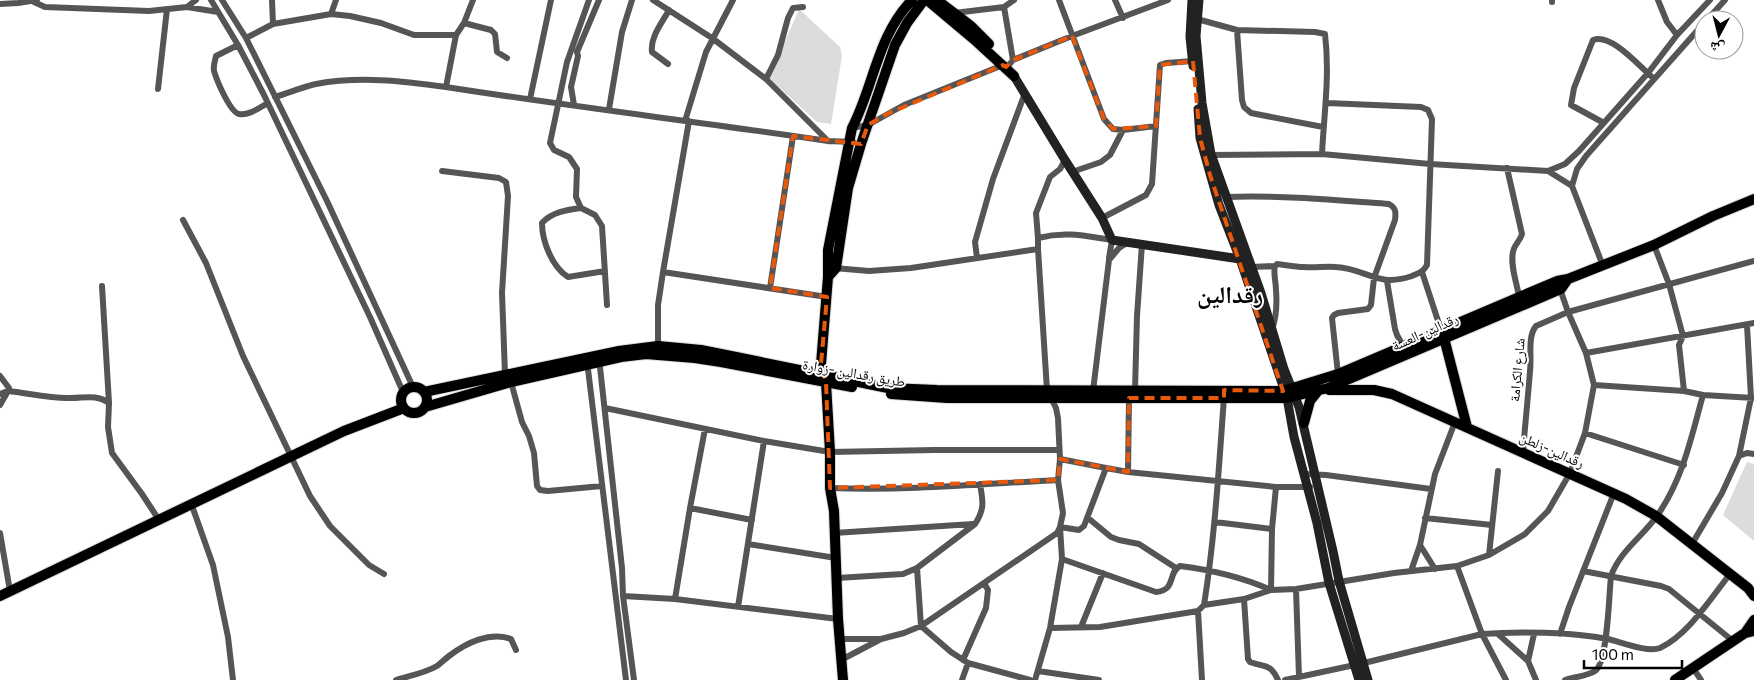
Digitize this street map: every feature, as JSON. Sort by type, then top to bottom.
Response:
[{"type":"main road","points":[[831,271],[828,250],[852,128],[884,43],[897,18],[912,0]]},
{"type":"main road","points":[[843,680],[838,619],[834,511],[830,488],[830,452],[825,379],[821,364],[827,297],[848,188],[895,45],[907,23],[925,0],[1009,63]]},
{"type":"main road","points":[[940,2],[971,26],[1009,63],[1014,76]]},
{"type":"main road","name":"رقدالين-العسة","points":[[1290,394],[1320,391],[1431,339],[1559,285],[1568,279],[1654,245],[1713,216],[1754,199]]},
{"type":"main road","name":"رقدالين-العسة","points":[[1443,334],[1519,297],[1559,285]]},
{"type":"main road","points":[[1443,334],[1467,427]]},
{"type":"main road","name":"رقدالين-العسة","points":[[1290,394],[1403,346],[1431,339]]},
{"type":"main road","name":"طريق رقدالين -زوارة","points":[[424,392],[508,378],[600,359],[636,348],[658,346],[710,352],[825,379]]},
{"type":"main road","name":"طريق رقدالين -زوارة","points":[[600,359],[634,355],[665,355],[888,388],[1049,394],[1290,394]]},
{"type":"main road","name":"طريق رقدالين -زوارة","points":[[424,407],[508,378]]},
{"type":"main road","points":[[0,596],[344,431],[404,408],[414,412],[422,410],[427,399],[424,392],[413,387],[403,392],[401,400],[404,408]]},
{"type":"main road","name":"رقدالين-زلطن","points":[[1320,391],[1367,390],[1384,392],[1614,493],[1656,516],[1752,592]]},
{"type":"main road","name":"طريق رقدالين -زوارة","points":[[1049,394],[1094,391],[1132,394]]},
{"type":"main road","points":[[1304,424],[1310,402],[1320,391]]},
{"type":"main road","points":[[1675,680],[1750,632],[1754,620]]},
{"type":"street","points":[[187,7],[196,0]]},
{"type":"street","points":[[211,0],[268,103],[375,326],[403,392]]},
{"type":"street","points":[[222,0],[246,38],[305,157],[413,387]]},
{"type":"street","points":[[272,0],[273,24]]},
{"type":"street","points":[[331,14],[336,0]]},
{"type":"street","points":[[446,87],[456,35],[464,24],[473,0]]},
{"type":"street","points":[[530,99],[551,0]]},
{"type":"street","points":[[581,208],[576,197],[577,169],[569,157],[554,150],[550,144],[570,50],[589,0]]},
{"type":"street","points":[[574,105],[572,87],[578,56],[577,52],[599,0]]},
{"type":"street","points":[[609,109],[622,32],[632,0]]},
{"type":"street","points":[[655,0],[712,38],[766,79],[828,141]]},
{"type":"street","points":[[954,13],[1004,7],[1014,0]]},
{"type":"street","points":[[1059,0],[1104,119],[1113,129],[1123,130],[1156,126]]},
{"type":"street","points":[[1115,0],[1123,18]]},
{"type":"street","points":[[852,128],[868,125],[904,105],[1072,36],[1168,0]]},
{"type":"street","points":[[1658,0],[1667,22],[1677,35]]},
{"type":"street","points":[[1548,171],[1570,160],[1648,74],[1677,35],[1710,0]]},
{"type":"street","points":[[1716,10],[1725,0]]},
{"type":"street","points":[[0,4],[36,1],[45,7],[70,9],[148,11],[187,7],[218,12]]},
{"type":"street","points":[[658,346],[658,305],[662,272],[687,121],[706,52],[731,1]]},
{"type":"street","points":[[1195,4],[1198,19],[1196,36],[1208,155],[1219,206],[1290,394],[1304,424],[1359,664],[1359,680]]},
{"type":"street","points":[[1195,4],[1190,36],[1200,138],[1226,197],[1272,329],[1290,394],[1307,487],[1317,523],[1329,583],[1359,664],[1368,680]]},
{"type":"street","points":[[766,79],[778,55],[788,18],[793,8],[804,7]]},
{"type":"street","points":[[1004,7],[1009,63]]},
{"type":"street","points":[[158,89],[167,9]]},
{"type":"street","points":[[668,64],[652,52],[651,47],[670,10]]},
{"type":"street","points":[[246,38],[273,24],[331,14],[381,23],[414,35],[456,35]]},
{"type":"street","points":[[1198,19],[1237,30],[1316,32],[1325,34],[1327,103],[1323,127],[1322,154]]},
{"type":"street","points":[[464,24],[491,30],[495,34],[497,52],[507,58]]},
{"type":"street","points":[[1237,30],[1244,107],[1251,112],[1323,127]]},
{"type":"street","points":[[1572,186],[1578,167],[1586,156],[1694,35]]},
{"type":"street","points":[[1604,122],[1571,105],[1574,88],[1593,40],[1603,38],[1608,41],[1656,79]]},
{"type":"street","points":[[238,46],[216,56],[214,63],[214,71],[230,109],[239,114],[249,113],[268,103]]},
{"type":"street","points":[[1102,218],[1150,190],[1152,184],[1160,65],[1192,61]]},
{"type":"street","points":[[1014,76],[1102,218],[1112,240],[1108,260],[1094,391]]},
{"type":"street","points":[[275,97],[316,84],[354,80],[398,80],[500,96],[861,144]]},
{"type":"street","points":[[977,258],[975,242],[993,179],[1025,93]]},
{"type":"street","points":[[1038,238],[1064,233],[1240,259],[1251,267],[1275,266],[1277,264],[1303,268],[1336,267],[1359,271],[1374,278],[1387,281],[1405,278],[1422,272],[1428,260],[1432,119],[1428,110],[1421,107],[1327,103]]},
{"type":"street","points":[[1072,172],[1102,162],[1110,155],[1123,130]]},
{"type":"street","points":[[770,288],[793,136]]},
{"type":"street","points":[[1208,155],[1322,154],[1430,164],[1548,171],[1572,186],[1603,266]]},
{"type":"street","points":[[296,161],[305,157]]},
{"type":"street","points":[[1035,680],[1050,628],[1062,559],[1060,527],[1063,513],[1058,480],[1060,459],[1056,408],[1049,394],[1036,213],[1050,177],[1060,169],[1065,160]]},
{"type":"street","points":[[1570,160],[1578,167]]},
{"type":"street","points":[[1507,168],[1522,234],[1513,250],[1512,260],[1519,297]]},
{"type":"street","points":[[442,171],[499,178],[506,182],[508,196],[502,293],[508,378],[534,452],[537,486],[540,490],[548,491],[602,486]]},
{"type":"street","points":[[1226,197],[1253,196],[1389,204],[1393,206],[1396,211],[1395,220],[1374,278],[1371,305],[1368,310],[1338,313],[1332,318],[1338,374]]},
{"type":"street","points":[[605,271],[568,277],[560,272],[554,263],[544,238],[542,223],[547,217],[561,211],[581,208],[595,215],[602,226],[605,271],[607,306]]},
{"type":"street","points":[[183,220],[206,263],[243,356],[310,496],[330,526],[369,565],[384,574]]},
{"type":"street","points":[[1108,260],[1119,248],[1127,243]]},
{"type":"street","points":[[1128,472],[1142,244]]},
{"type":"street","points":[[1654,245],[1669,284],[1683,336],[1679,345],[1684,391]]},
{"type":"street","points":[[831,271],[911,268],[1038,249]]},
{"type":"street","points":[[1568,312],[1754,261]]},
{"type":"street","points":[[1272,329],[1276,317],[1275,266]]},
{"type":"street","points":[[662,272],[827,297]]},
{"type":"street","points":[[1422,272],[1443,334]]},
{"type":"street","points":[[1387,281],[1395,329],[1403,346]]},
{"type":"street","points":[[1050,628],[1100,627],[1134,623],[1198,611],[1204,606],[1244,599],[1271,590],[1296,589],[1339,581],[1457,566],[1489,555],[1525,534],[1548,510],[1570,473],[1585,433],[1594,385],[1586,353],[1568,312],[1559,285]]},
{"type":"street","points":[[102,286],[109,402],[108,427],[112,453],[159,520]]},
{"type":"street","name":"شارع الكرامة","points":[[1523,452],[1531,342],[1534,329],[1536,326],[1568,312]]},
{"type":"street","points":[[1586,353],[1754,323]]},
{"type":"street","points":[[1692,544],[1722,493],[1739,456],[1753,398],[1746,325]]},
{"type":"street","points":[[600,359],[622,568],[623,596],[634,680]]},
{"type":"street","points":[[587,362],[626,680]]},
{"type":"street","points":[[0,376],[9,388],[0,405]]},
{"type":"street","points":[[1594,385],[1753,398]]},
{"type":"street","points":[[0,394],[8,391],[67,398],[93,396],[102,397],[109,402]]},
{"type":"street","points":[[1204,606],[1215,522],[1224,394]]},
{"type":"street","points":[[1565,680],[1595,671],[1600,666],[1606,639],[1611,576],[1618,558],[1656,516],[1671,492],[1684,465],[1704,395]]},
{"type":"street","points":[[605,408],[764,441],[830,452],[1058,450]]},
{"type":"street","points":[[1411,571],[1420,545],[1431,489],[1455,422]]},
{"type":"street","points":[[675,599],[705,429]]},
{"type":"street","points":[[1585,433],[1684,465]]},
{"type":"street","points":[[738,607],[764,441]]},
{"type":"street","points":[[1739,456],[1747,453],[1754,454]]},
{"type":"street","points":[[1060,459],[1128,472],[1276,486],[1318,487]]},
{"type":"street","points":[[1060,527],[1079,530],[1084,526],[1106,468]]},
{"type":"street","points":[[1489,555],[1498,471]]},
{"type":"street","points":[[1305,474],[1431,489]]},
{"type":"street","points":[[830,488],[867,490],[1058,480]]},
{"type":"street","points":[[837,578],[903,574],[917,568],[975,524],[982,515],[980,484]]},
{"type":"street","points":[[1271,590],[1272,529],[1276,486]]},
{"type":"street","points":[[1560,634],[1614,493]]},
{"type":"street","points":[[191,504],[213,564],[228,637],[234,680]]},
{"type":"street","points":[[690,508],[752,520]]},
{"type":"street","points":[[1088,518],[1111,536],[1119,540],[1139,544],[1176,568]]},
{"type":"street","points":[[1425,518],[1492,525]]},
{"type":"street","points":[[1215,522],[1272,529]]},
{"type":"street","points":[[834,533],[975,524]]},
{"type":"street","points":[[841,660],[881,639],[921,626],[1056,533],[1060,527]]},
{"type":"street","points":[[0,533],[10,591]]},
{"type":"street","points":[[748,544],[836,558]]},
{"type":"street","points":[[1420,545],[1435,569]]},
{"type":"street","points":[[1062,559],[1156,592],[1163,591],[1170,584],[1176,568]]},
{"type":"street","points":[[1176,568],[1180,566],[1210,570],[1250,581],[1271,590]]},
{"type":"street","points":[[1457,566],[1482,634],[1506,680]]},
{"type":"street","points":[[917,568],[921,626],[951,652],[966,661],[1030,680]]},
{"type":"street","points":[[1583,571],[1669,589],[1733,642]]},
{"type":"street","points":[[1081,627],[1103,573]]},
{"type":"street","points":[[1286,680],[1482,634],[1560,634],[1606,639],[1643,648],[1658,649],[1677,637],[1730,574]]},
{"type":"street","points":[[962,680],[966,661],[986,608],[988,590],[984,583]]},
{"type":"street","points":[[1296,589],[1299,677]]},
{"type":"street","points":[[623,596],[675,599],[838,619]]},
{"type":"street","points":[[1244,599],[1248,659],[1250,662],[1273,669],[1278,680]]},
{"type":"street","points":[[1198,611],[1202,680]]},
{"type":"street","points":[[1498,633],[1528,661],[1536,680]]},
{"type":"street","points":[[1528,661],[1534,634]]},
{"type":"street","points":[[396,680],[427,671],[464,646],[478,640],[505,637],[511,639],[516,650]]},
{"type":"street","points":[[840,639],[881,639]]},
{"type":"street","points":[[1693,668],[1701,680]]},
{"type":"street","points":[[1038,671],[1099,680]]},
{"type":"highlighted area","points":[[1072,36],[1104,119],[1113,129],[1156,126],[1160,65],[1193,61],[1200,138],[1210,175],[1283,391],[1224,390],[1224,398],[1129,398],[1128,472],[1060,459],[1058,480],[830,488],[826,383],[821,364],[827,297],[770,288],[793,136],[861,144],[868,125],[887,114],[1003,65],[1006,67],[1013,60]]},
{"type":"shaded area","points":[[799,9],[840,47],[842,56],[831,124],[817,122],[769,78]]},
{"type":"shaded area","points":[[1747,462],[1754,464],[1754,541],[1723,515]]},
{"type":"district","name":"رقدالين","points":[[1230,295]]}]
